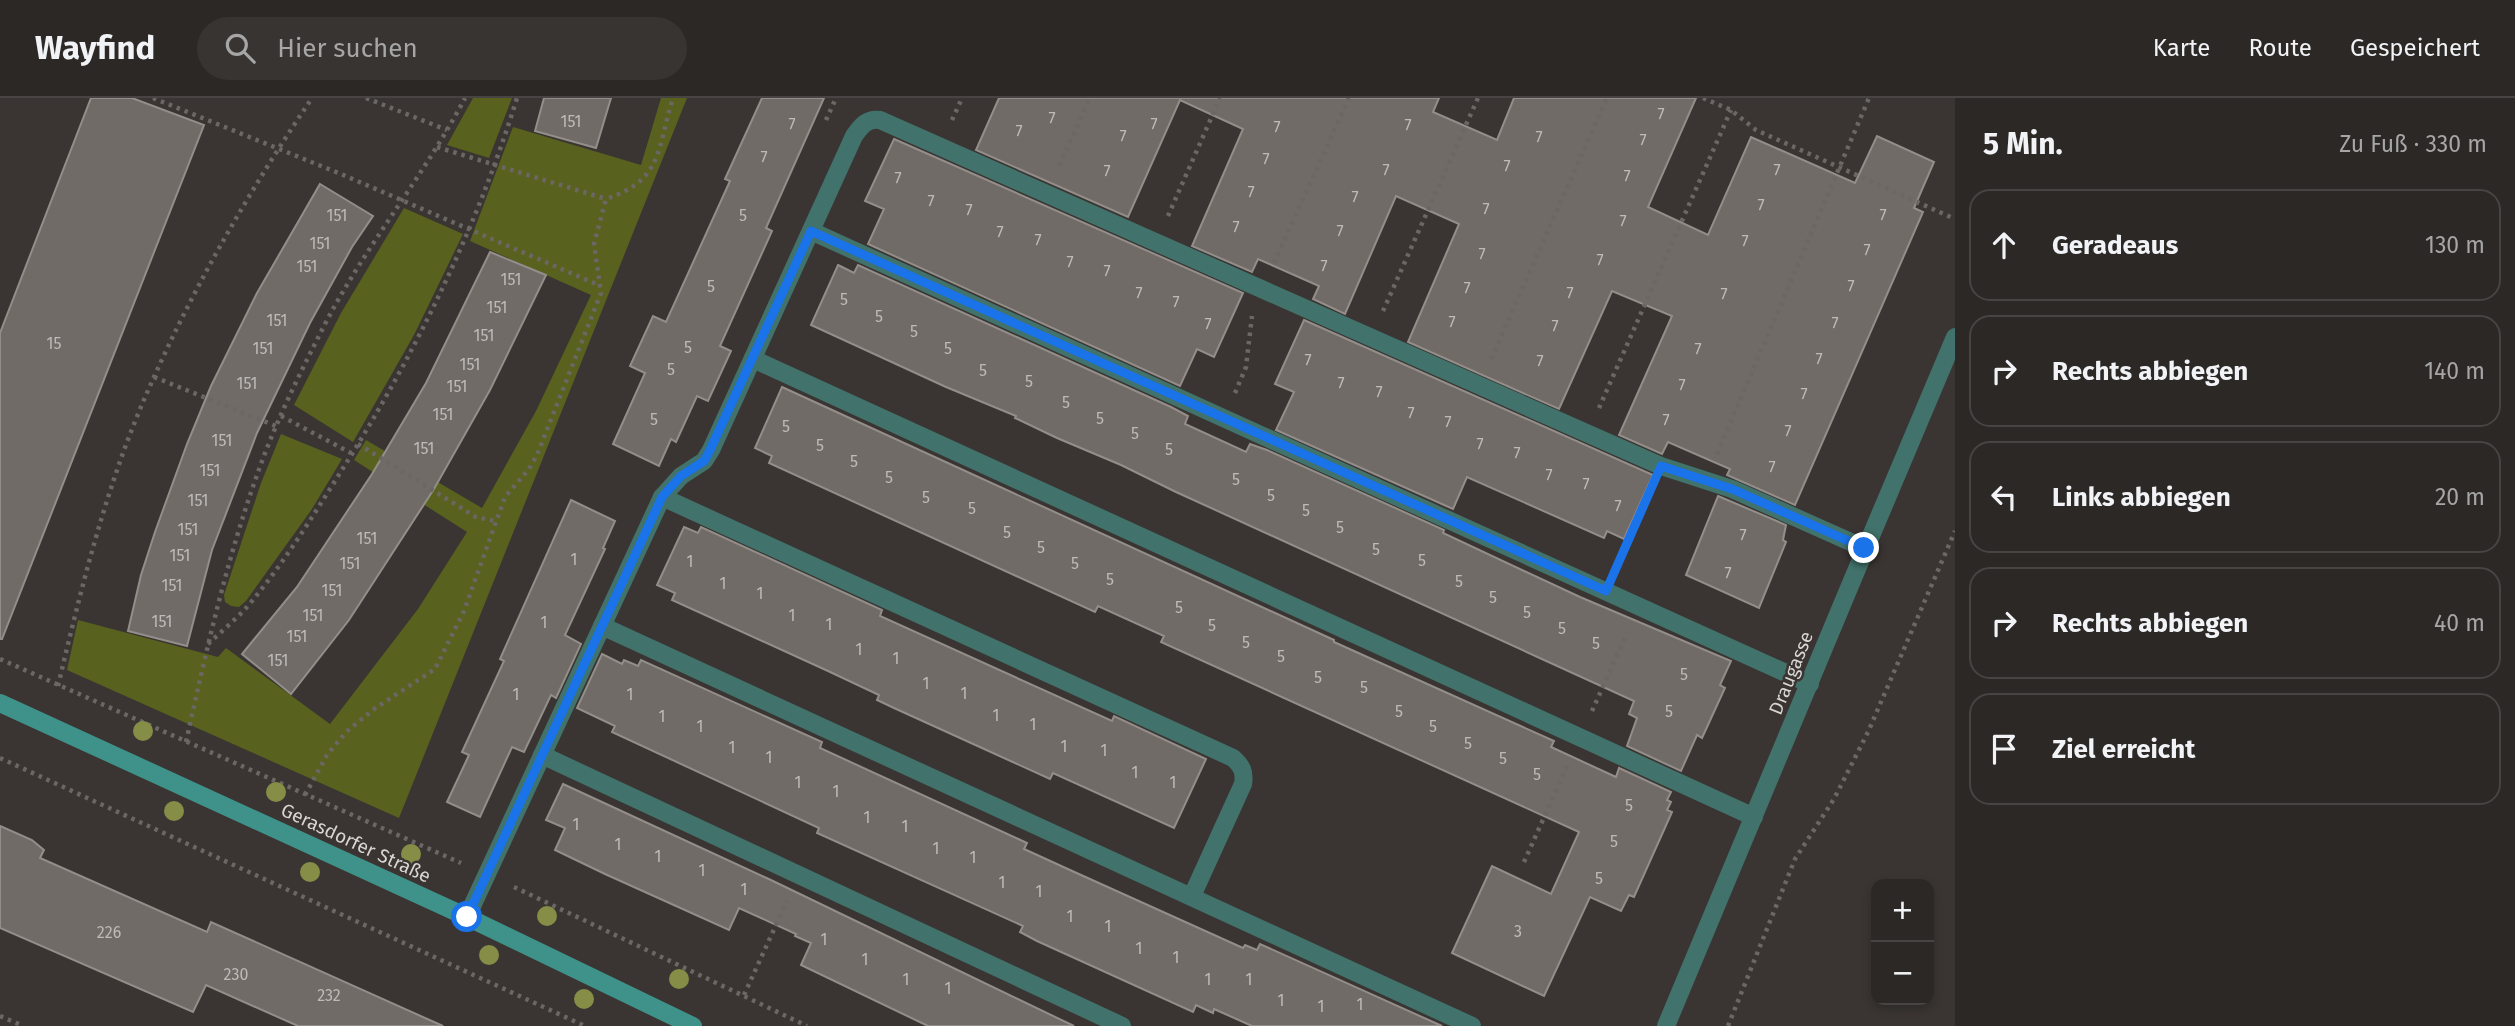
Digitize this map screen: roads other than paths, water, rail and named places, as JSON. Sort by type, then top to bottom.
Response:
[{"type":"main road","name":"Gerasdorfer Straße","points":[[0,703],[467,917],[692,1026]]},
{"type":"street","points":[[467,917],[662,497],[681,476],[704,461],[854,136],[864,123],[870,120],[880,120],[1661,466],[1732,489],[1864,548]]},
{"type":"street","points":[[811,231],[1810,684]]},
{"type":"street","name":"Draugasse","points":[[1666,1026],[1810,684],[1864,548],[1955,337]]},
{"type":"street","points":[[753,359],[1754,817]]},
{"type":"street","points":[[662,497],[1233,758],[1241,765],[1243,784],[1192,896]]},
{"type":"street","points":[[602,626],[1472,1026]]},
{"type":"street","points":[[542,755],[1122,1026]]}]
